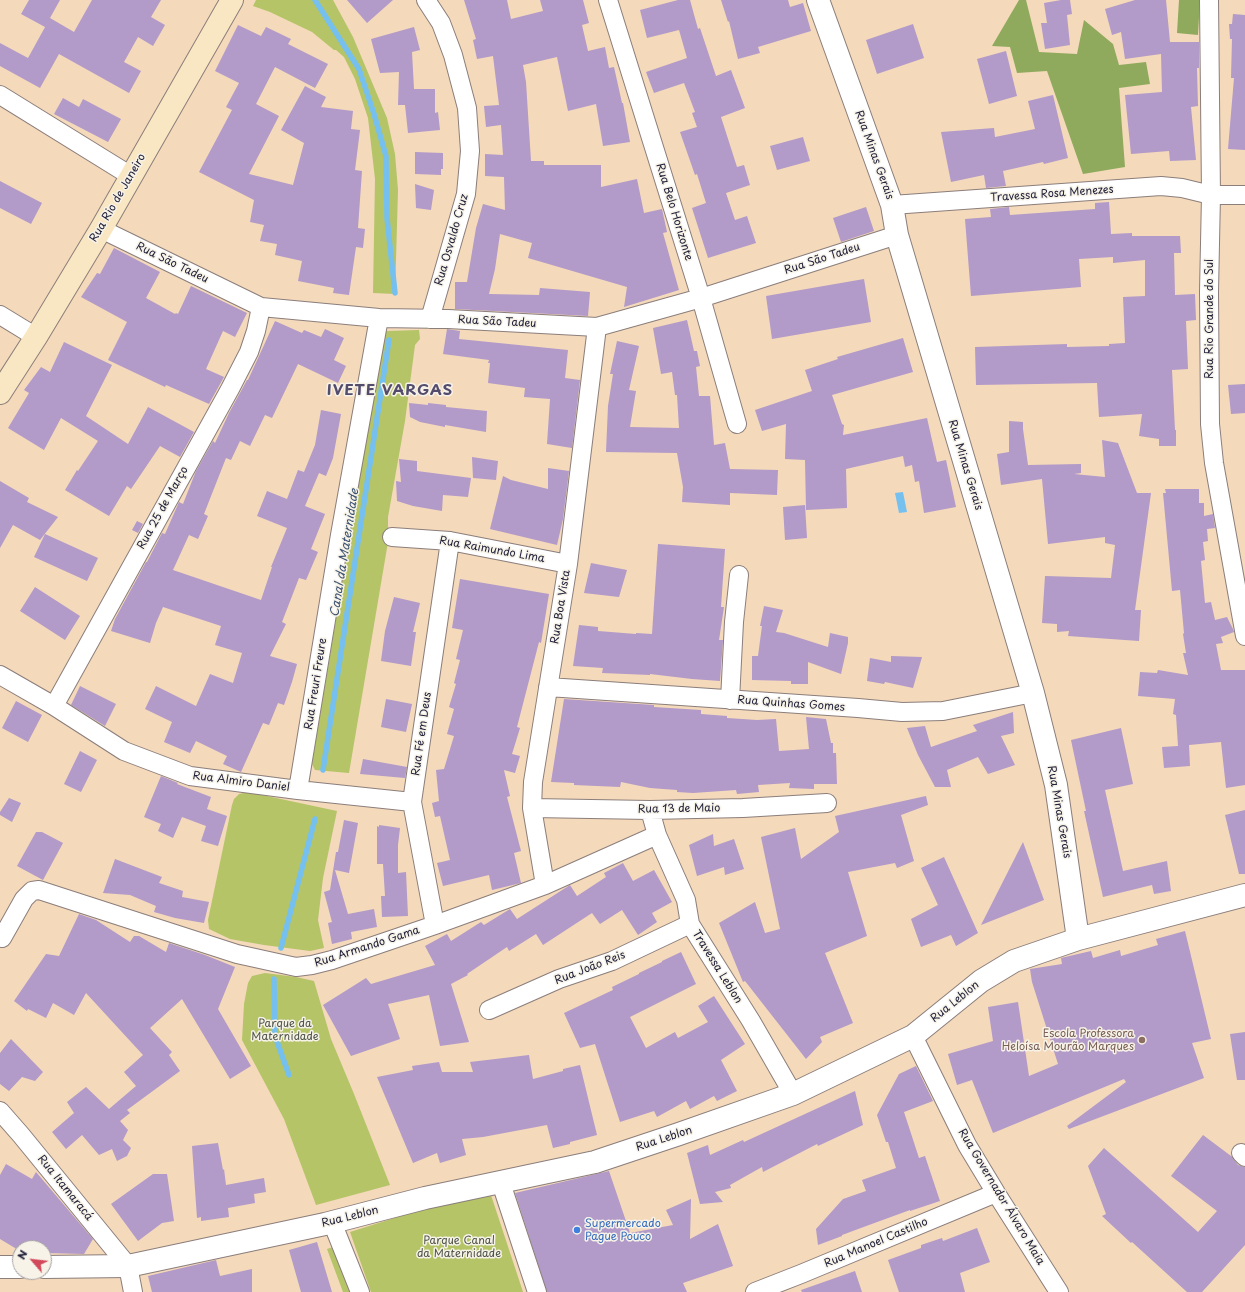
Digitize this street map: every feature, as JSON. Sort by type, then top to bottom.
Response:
[{"type":"main road","name":"Rua Rio de Janeiro","points":[[0,393],[102,229],[232,0]]},
{"type":"street","name":"Rua Osvaldo Cruz","points":[[426,0],[441,23],[453,55],[468,108],[470,151],[466,194],[430,319]]},
{"type":"street","name":"Rua Belo Horizonte","points":[[608,0],[701,298],[737,424]]},
{"type":"street","name":"Rua Minas Gerais","points":[[818,0],[892,205],[897,235],[1033,694],[1056,785],[1078,939]]},
{"type":"street","name":"Rua Rio Grande do Sul","points":[[1209,0],[1212,195],[1209,292],[1210,424],[1214,463],[1245,636]]},
{"type":"street","points":[[0,95],[131,176]]},
{"type":"street","name":"Travessa Rosa Menezes","points":[[892,205],[1161,186],[1182,188],[1212,195],[1245,195]]},
{"type":"street","name":"Rua São Tadeu","points":[[102,229],[261,307],[383,318],[448,319],[597,327],[701,298],[897,235]]},
{"type":"street","name":"Rua 25 de Março","points":[[54,706],[246,358],[256,331],[261,307]]},
{"type":"street","points":[[0,315],[36,337]]},
{"type":"street","name":"Rua Freuri Freure","points":[[303,790],[342,527],[383,318]]},
{"type":"street","name":"Rua Boa Vista","points":[[545,885],[532,808],[533,782],[568,564],[597,327]]},
{"type":"street","name":"Rua Raimundo Lima","points":[[392,537],[450,541],[568,564]]},
{"type":"street","name":"Rua Fé em Deus","points":[[436,925],[412,802],[450,541]]},
{"type":"street","points":[[730,700],[734,622],[739,575]]},
{"type":"street","name":"Rua Almiro Daniel","points":[[0,674],[54,706],[124,751],[190,776],[412,802]]},
{"type":"street","name":"Rua Quinhas Gomes","points":[[548,687],[902,712],[943,711],[1033,694]]},
{"type":"street","name":"Rua 13 de Maio","points":[[532,808],[650,810],[743,808],[827,803]]},
{"type":"street","name":"Travessa Leblon","points":[[650,810],[657,835],[686,900],[690,924],[751,1021],[793,1094]]},
{"type":"street","name":"Rua Armando Gama","points":[[2,938],[24,899],[32,891],[39,890],[238,954],[296,967],[332,960],[436,925],[545,885],[657,835]]},
{"type":"street","name":"Rua Leblon","points":[[52,1267],[128,1266],[332,1222],[425,1198],[595,1162],[793,1094],[913,1036],[981,981],[1014,961],[1078,939],[1245,895]]},
{"type":"street","name":"Rua João Reis","points":[[489,1010],[559,979],[612,961],[690,924]]},
{"type":"street","name":"Rua Governador Álvaro Maia","points":[[913,1036],[967,1145],[1059,1292]]},
{"type":"street","name":"Rua Itamaracá","points":[[0,1111],[128,1266]]},
{"type":"street","points":[[501,1183],[538,1292]]},
{"type":"street","name":"Rua Manoel Castilho","points":[[755,1292],[996,1193]]},
{"type":"street","points":[[332,1222],[360,1292]]},
{"type":"street","points":[[128,1266],[133,1292]]},
{"type":"green space","points":[[256,0],[333,0],[353,37],[387,118],[395,154],[398,190],[395,294],[373,293],[375,179],[368,118],[355,79],[344,57],[336,50],[312,32],[270,12],[253,6]]},
{"type":"green space","points":[[1019,0],[1026,0],[1039,52],[1077,54],[1084,20],[1113,44],[1119,65],[1146,62],[1150,84],[1119,88],[1125,167],[1083,174],[1047,71],[1017,73],[1010,47],[992,46]]},
{"type":"green space","points":[[1179,0],[1200,0],[1198,35],[1177,33]]},
{"type":"green space","points":[[419,330],[420,339],[415,345],[405,421],[388,517],[388,542],[349,773],[315,770],[312,764],[383,336],[386,331]]},
{"type":"green space","points":[[248,792],[337,811],[323,878],[318,920],[324,948],[310,951],[264,945],[230,939],[209,929],[208,920],[232,805],[234,799],[239,794]]},
{"type":"green space","name":"Parque da Maternidade","points":[[265,973],[314,981],[331,1039],[390,1185],[316,1205],[284,1119],[242,1040],[244,1004],[248,983],[252,976]]},
{"type":"green space","name":"Parque Canal da Maternidade","points":[[490,1192],[523,1292],[371,1292],[350,1232],[423,1209]]},
{"type":"green space","points":[[333,1247],[351,1292],[343,1292],[327,1249]]},
{"type":"water","points":[[903,492],[907,512],[899,513],[895,493]]},
{"type":"building","points":[[29,0],[60,0],[45,27],[21,14]]},
{"type":"building","points":[[92,0],[161,0],[151,17],[165,25],[153,46],[138,37],[124,62],[141,71],[129,93],[59,54],[40,88],[0,66],[0,43],[28,58],[50,18],[74,32]]},
{"type":"building","points":[[347,0],[393,0],[367,23]]},
{"type":"building","points":[[464,0],[507,0],[511,19],[543,11],[540,0],[583,0],[589,23],[582,25],[588,51],[605,47],[609,68],[614,67],[623,103],[630,142],[603,146],[596,104],[568,111],[557,57],[523,65],[526,82],[531,161],[544,161],[544,165],[601,165],[601,187],[637,179],[644,213],[662,209],[667,232],[663,233],[679,290],[624,307],[627,287],[528,258],[532,243],[500,234],[495,269],[489,294],[539,295],[540,288],[590,292],[588,316],[455,309],[455,282],[467,282],[476,228],[483,204],[505,210],[504,177],[485,176],[485,154],[503,155],[501,125],[486,127],[484,106],[499,105],[493,56],[477,59],[473,40],[476,39]]},
{"type":"building","points":[[678,0],[690,0],[698,29],[700,28],[716,76],[731,70],[745,108],[721,117],[737,167],[744,165],[750,185],[726,193],[735,220],[747,216],[756,243],[708,258],[692,208],[706,203],[697,174],[695,175],[680,132],[697,127],[692,113],[695,112],[684,83],[654,93],[646,72],[687,58],[679,30],[647,38],[640,10]]},
{"type":"building","points":[[721,0],[788,0],[790,7],[803,3],[811,31],[758,47],[760,53],[738,59],[729,21],[728,22]]},
{"type":"building","points":[[1070,0],[1072,14],[1067,15],[1070,45],[1045,49],[1041,23],[1047,23],[1044,3]]},
{"type":"building","points":[[1135,0],[1166,0],[1170,42],[1199,42],[1199,68],[1197,68],[1198,106],[1191,107],[1196,160],[1170,161],[1169,151],[1131,154],[1125,95],[1162,92],[1161,54],[1125,59],[1121,32],[1112,35],[1105,9]]},
{"type":"building","points":[[1233,14],[1245,15],[1245,150],[1228,149],[1234,78],[1231,78],[1232,39],[1230,39],[1229,24],[1232,24]]},
{"type":"building","points":[[913,24],[924,58],[877,74],[866,40]]},
{"type":"building","points":[[238,25],[261,36],[266,27],[291,39],[288,44],[328,64],[315,88],[275,67],[256,104],[279,116],[249,174],[293,185],[304,143],[281,130],[305,86],[326,97],[321,107],[353,111],[351,129],[360,130],[355,170],[362,171],[358,228],[365,229],[363,248],[356,247],[349,295],[333,293],[334,288],[298,281],[302,261],[275,255],[277,244],[260,241],[264,225],[250,222],[254,200],[199,172],[232,110],[226,107],[239,83],[215,71]]},
{"type":"building","points":[[414,27],[420,50],[412,52],[414,89],[435,89],[435,113],[438,112],[440,130],[408,133],[405,105],[398,105],[399,72],[380,73],[371,39]]},
{"type":"building","points":[[1006,51],[1017,96],[989,104],[977,59]]},
{"type":"building","points":[[1053,95],[1068,158],[1003,171],[1006,186],[986,188],[984,175],[951,182],[941,132],[994,128],[995,137],[1035,129],[1028,101]]},
{"type":"building","points":[[63,98],[79,107],[83,99],[121,119],[108,142],[54,114]]},
{"type":"building","points":[[803,137],[810,161],[777,170],[770,146]]},
{"type":"building","points":[[415,152],[443,153],[443,169],[441,169],[441,175],[415,174]]},
{"type":"building","points":[[0,181],[42,203],[31,224],[0,208]]},
{"type":"building","points":[[415,184],[434,190],[431,210],[416,208]]},
{"type":"building","points":[[1109,202],[1111,234],[1132,233],[1132,236],[1180,236],[1181,253],[1174,253],[1175,295],[1195,294],[1196,320],[1186,321],[1188,369],[1172,370],[1176,446],[1159,446],[1159,439],[1139,436],[1142,414],[1099,417],[1097,383],[976,385],[975,347],[1067,344],[1067,347],[1109,346],[1109,344],[1125,343],[1123,297],[1145,296],[1145,260],[1113,263],[1113,257],[1079,259],[1081,287],[971,296],[965,219],[991,217],[990,209],[1009,207],[1010,215],[1095,209],[1095,203]]},
{"type":"building","points":[[866,207],[874,231],[841,242],[833,218]]},
{"type":"building","points":[[114,248],[160,272],[146,298],[175,314],[178,314],[191,286],[247,313],[235,337],[223,331],[206,369],[224,377],[209,404],[166,385],[165,387],[108,360],[127,322],[81,297],[97,273],[100,274]]},
{"type":"building","points":[[864,279],[871,322],[772,339],[766,296]]},
{"type":"building","points":[[687,320],[694,351],[697,351],[700,366],[696,367],[699,396],[710,396],[714,445],[725,443],[730,469],[778,470],[777,495],[730,493],[730,505],[682,502],[683,487],[677,453],[606,452],[608,406],[613,374],[610,374],[617,341],[639,346],[629,390],[636,391],[630,427],[679,428],[677,395],[675,395],[672,372],[661,374],[653,328]]},
{"type":"building","points":[[275,321],[302,333],[304,330],[321,337],[325,329],[344,338],[334,360],[346,366],[338,383],[298,364],[272,418],[265,415],[250,446],[240,441],[231,460],[226,458],[204,514],[208,516],[198,539],[189,535],[173,570],[261,600],[271,567],[287,528],[257,516],[267,491],[287,499],[298,470],[304,472],[315,445],[321,410],[341,414],[333,458],[326,476],[319,473],[305,506],[325,514],[311,549],[318,552],[306,580],[299,578],[282,622],[286,624],[270,656],[297,664],[292,682],[284,705],[278,703],[269,725],[263,723],[241,772],[223,764],[227,756],[196,741],[190,753],[164,742],[172,722],[145,709],[156,686],[196,706],[210,674],[233,683],[242,653],[215,645],[221,626],[163,607],[150,643],[111,631],[115,619],[162,533],[165,534],[179,502],[183,504],[196,471],[213,441],[215,443],[229,413],[248,380]]},
{"type":"building","points":[[447,329],[460,331],[459,339],[568,350],[565,378],[580,380],[572,448],[547,444],[550,399],[524,397],[525,388],[488,383],[489,360],[443,354]]},
{"type":"building","points":[[903,338],[913,372],[832,395],[842,424],[844,425],[843,435],[927,418],[937,462],[946,460],[956,507],[924,513],[919,481],[915,482],[912,465],[905,467],[903,456],[846,469],[847,508],[806,510],[805,460],[785,459],[786,424],[762,431],[755,410],[812,391],[805,370],[838,359],[837,357]]},
{"type":"building","points":[[64,342],[112,365],[86,416],[128,444],[148,407],[194,432],[180,457],[160,446],[131,489],[127,486],[109,516],[65,490],[77,470],[78,471],[98,441],[61,418],[44,450],[8,428],[29,393],[24,390],[41,367],[50,372]]},
{"type":"building","points":[[1245,384],[1245,413],[1231,414],[1228,385]]},
{"type":"building","points":[[409,403],[428,405],[428,403],[446,405],[446,407],[487,411],[486,432],[420,422],[410,417]]},
{"type":"building","points":[[1009,421],[1023,422],[1028,465],[1081,464],[1081,473],[1074,474],[1105,477],[1102,440],[1118,443],[1137,493],[1151,493],[1135,610],[1141,610],[1139,641],[1068,636],[1069,631],[1057,632],[1057,624],[1042,623],[1045,576],[1111,578],[1115,545],[1105,543],[1105,537],[1048,544],[1042,479],[1001,485],[997,454],[1009,452]]},
{"type":"building","points":[[472,457],[498,461],[496,480],[473,478]]},
{"type":"building","points":[[399,459],[417,461],[417,471],[471,478],[468,497],[443,495],[442,511],[413,506],[397,501],[396,481],[401,482]]},
{"type":"building","points":[[548,468],[569,471],[563,519],[557,545],[490,529],[503,476],[511,480],[548,489]]},
{"type":"building","points":[[0,481],[29,498],[27,502],[58,517],[40,540],[13,525],[0,548]]},
{"type":"building","points":[[1165,489],[1199,489],[1199,503],[1204,503],[1204,516],[1213,514],[1215,528],[1207,529],[1208,541],[1203,542],[1205,560],[1201,561],[1205,603],[1211,602],[1215,620],[1227,617],[1234,632],[1221,637],[1223,643],[1216,644],[1221,670],[1245,670],[1245,785],[1226,788],[1221,742],[1189,745],[1190,766],[1164,768],[1162,747],[1178,746],[1176,715],[1173,714],[1175,699],[1138,696],[1140,672],[1157,673],[1158,670],[1188,675],[1183,653],[1186,653],[1180,590],[1172,591],[1163,493],[1166,493]]},
{"type":"building","points":[[805,505],[807,538],[785,540],[783,507]]},
{"type":"building","points":[[137,521],[143,524],[138,533],[132,530]]},
{"type":"building","points":[[45,534],[98,558],[87,581],[34,557]]},
{"type":"building","points":[[658,544],[725,549],[721,607],[724,607],[719,640],[723,640],[720,681],[650,674],[602,673],[603,668],[573,666],[579,625],[598,627],[598,631],[652,634]]},
{"type":"building","points":[[591,563],[627,570],[619,597],[584,593]]},
{"type":"building","points":[[460,579],[549,594],[541,643],[539,642],[517,727],[520,728],[512,754],[520,756],[515,773],[504,770],[510,796],[507,797],[521,851],[514,853],[521,883],[492,890],[489,875],[443,886],[437,863],[450,860],[440,816],[435,817],[432,803],[439,801],[436,770],[444,769],[454,736],[447,734],[454,709],[449,707],[456,684],[454,683],[460,660],[456,659],[463,630],[452,628]]},
{"type":"building","points":[[35,587],[80,616],[65,640],[20,611]]},
{"type":"building","points":[[394,597],[420,603],[413,632],[416,632],[411,666],[381,661],[385,631]]},
{"type":"building","points":[[764,606],[783,610],[776,632],[784,633],[828,647],[830,633],[848,637],[841,674],[808,662],[808,684],[791,684],[791,681],[752,680],[752,656],[758,656],[762,626],[760,626]]},
{"type":"building","points":[[891,656],[922,657],[913,688],[885,682],[884,684],[867,681],[870,658],[891,662]]},
{"type":"building","points":[[80,686],[116,704],[105,726],[71,705]]},
{"type":"building","points":[[386,699],[412,704],[406,732],[381,727]]},
{"type":"building","points":[[564,699],[654,705],[654,707],[701,710],[701,714],[727,716],[727,718],[757,720],[776,719],[779,751],[809,749],[806,717],[826,719],[831,743],[833,743],[833,753],[836,753],[837,784],[814,784],[814,789],[789,788],[790,783],[758,785],[759,792],[737,794],[736,790],[693,793],[677,792],[677,790],[650,788],[621,782],[620,787],[574,785],[574,783],[551,782]]},
{"type":"building","points":[[16,701],[42,715],[28,742],[2,728]]},
{"type":"building","points":[[1013,712],[1014,733],[1001,736],[1015,765],[988,774],[978,757],[947,770],[951,787],[935,787],[918,755],[907,728],[925,726],[931,747],[977,731],[973,725]]},
{"type":"building","points":[[1121,728],[1133,784],[1105,790],[1123,871],[1167,861],[1171,891],[1154,894],[1152,885],[1103,897],[1084,811],[1086,811],[1071,740]]},
{"type":"building","points":[[80,751],[97,760],[81,792],[64,784]]},
{"type":"building","points":[[363,759],[407,767],[405,778],[360,774]]},
{"type":"building","points":[[161,776],[211,797],[207,809],[227,816],[218,846],[201,841],[206,826],[182,817],[173,838],[158,831],[161,824],[144,817]]},
{"type":"building","points":[[926,796],[928,805],[901,815],[914,861],[897,868],[895,863],[848,872],[867,936],[825,953],[853,1023],[820,1037],[822,1042],[806,1059],[745,981],[743,982],[719,923],[755,902],[765,933],[780,929],[761,837],[795,828],[801,859],[839,832],[835,816]]},
{"type":"building","points":[[9,798],[21,803],[12,822],[0,815],[0,812]]},
{"type":"building","points":[[1245,810],[1245,874],[1239,874],[1225,815]]},
{"type":"building","points":[[344,820],[358,823],[349,873],[335,870],[348,914],[374,909],[377,927],[351,932],[352,939],[332,944],[328,923],[332,922],[324,892],[330,890],[336,852],[338,852]]},
{"type":"building","points":[[379,825],[400,828],[398,845],[398,873],[406,872],[408,916],[382,917],[381,896],[385,896],[383,864],[377,864],[377,826],[379,827]]},
{"type":"building","points":[[36,832],[42,832],[63,843],[43,880],[17,866]]},
{"type":"building","points":[[713,834],[714,846],[734,839],[744,869],[725,875],[724,867],[697,876],[689,845]]},
{"type":"building","points":[[1023,842],[1044,900],[981,925]]},
{"type":"building","points":[[944,857],[978,933],[956,946],[951,935],[921,947],[911,919],[938,905],[921,868]]},
{"type":"building","points":[[115,859],[162,877],[159,883],[183,891],[182,897],[209,902],[204,923],[175,918],[154,912],[156,906],[130,895],[103,893]]},
{"type":"building","points":[[623,863],[633,881],[654,870],[672,902],[652,913],[657,922],[638,935],[622,910],[600,924],[592,913],[543,945],[536,934],[509,951],[507,947],[467,974],[468,975],[451,984],[469,1042],[440,1046],[429,995],[388,1004],[400,1039],[351,1056],[323,1005],[366,978],[371,984],[435,965],[425,946],[447,934],[451,941],[481,922],[484,925],[510,909],[517,919],[570,885],[577,896],[606,877],[604,873]]},
{"type":"building","points":[[79,914],[96,920],[130,942],[134,936],[139,936],[166,952],[169,943],[235,967],[218,1009],[251,1066],[230,1079],[182,999],[150,1028],[172,1052],[169,1055],[180,1071],[127,1110],[130,1113],[120,1121],[128,1130],[123,1140],[131,1148],[127,1156],[117,1161],[112,1149],[99,1155],[82,1135],[66,1149],[52,1132],[74,1113],[67,1102],[86,1087],[109,1109],[136,1086],[124,1072],[143,1055],[86,993],[74,1015],[53,1003],[46,1018],[28,1009],[27,1011],[14,1001],[46,954],[59,956]]},
{"type":"building","name":"Escola Professora Heloísa Mourão Marques","points":[[1185,931],[1211,1039],[1192,1043],[1204,1078],[1069,1129],[1067,1126],[1126,1082],[1124,1079],[993,1133],[972,1080],[957,1085],[948,1054],[993,1041],[988,1007],[1018,1002],[1029,1076],[1058,1064],[1032,982],[1030,969],[1062,964],[1061,958],[1091,951],[1093,958],[1120,950],[1121,956],[1158,945],[1156,939]]},
{"type":"building","points":[[681,952],[696,984],[630,1017],[646,1048],[675,1032],[678,1038],[708,1022],[698,1006],[714,996],[745,1044],[721,1060],[737,1091],[717,1101],[714,1096],[690,1109],[686,1101],[657,1117],[654,1111],[620,1122],[595,1044],[580,1048],[564,1013],[613,990],[612,987]]},
{"type":"building","points":[[1245,1032],[1245,1080],[1237,1080],[1230,1034]]},
{"type":"building","points":[[11,1039],[43,1072],[35,1081],[22,1077],[9,1091],[0,1084],[0,1053]]},
{"type":"building","points":[[529,1055],[533,1079],[580,1065],[597,1135],[553,1148],[547,1125],[483,1137],[462,1139],[466,1155],[440,1163],[437,1153],[413,1163],[377,1077],[413,1070],[412,1066],[439,1062],[442,1072],[473,1072],[470,1062]]},
{"type":"building","points":[[916,1066],[933,1101],[904,1112],[919,1158],[925,1156],[940,1201],[910,1210],[818,1245],[816,1229],[843,1199],[866,1191],[862,1180],[896,1168],[888,1142],[886,1142],[877,1115],[899,1074]]},
{"type":"building","points":[[855,1091],[863,1125],[818,1146],[817,1144],[763,1172],[762,1167],[730,1185],[731,1188],[715,1192],[723,1202],[700,1204],[687,1153],[708,1145],[710,1155],[743,1140],[744,1142]]},
{"type":"building","points":[[1203,1135],[1231,1156],[1238,1165],[1245,1167],[1245,1245],[1202,1292],[1187,1292],[1102,1216],[1106,1214],[1088,1166],[1104,1148],[1198,1232],[1217,1211],[1171,1176]]},
{"type":"building","points":[[218,1143],[226,1185],[264,1178],[266,1192],[254,1194],[255,1203],[228,1208],[229,1217],[201,1221],[201,1217],[197,1218],[192,1146]]},
{"type":"building","points":[[6,1164],[32,1179],[36,1172],[93,1239],[84,1254],[52,1253],[52,1240],[12,1240],[12,1246],[0,1239],[0,1175]]},
{"type":"building","name":"Supermercado Pague Pouco","points":[[609,1171],[630,1233],[673,1225],[666,1210],[691,1199],[690,1239],[718,1224],[733,1266],[683,1283],[687,1292],[547,1292],[515,1193]]},
{"type":"building","points":[[153,1174],[167,1174],[174,1221],[162,1223],[138,1241],[111,1204]]},
{"type":"building","points":[[977,1228],[990,1262],[960,1273],[965,1292],[899,1292],[888,1260],[921,1248],[921,1245],[942,1238],[943,1241]]},
{"type":"building","points":[[317,1242],[332,1292],[301,1292],[289,1250]]},
{"type":"building","points":[[216,1260],[220,1276],[252,1269],[252,1292],[152,1292],[148,1276]]},
{"type":"building","points":[[855,1271],[862,1292],[802,1292],[801,1290]]},
{"type":"waterway","name":"Canal da Maternidade","points":[[315,0],[359,69],[386,156],[387,218],[395,293]]},
{"type":"waterway","name":"Canal da Maternidade","points":[[323,770],[389,340]]},
{"type":"waterway","name":"Canal da Maternidade","points":[[281,948],[315,819]]},
{"type":"waterway","name":"Canal da Maternidade","points":[[274,979],[275,1036],[289,1075]]},
{"type":"place","name":"Escola Professora Heloísa Mourão Marques","points":[[1142,1040]]},
{"type":"place","name":"Supermercado Pague Pouco","points":[[577,1230]]},
{"type":"district","name":"IVETE VARGAS","points":[[390,391]]}]
